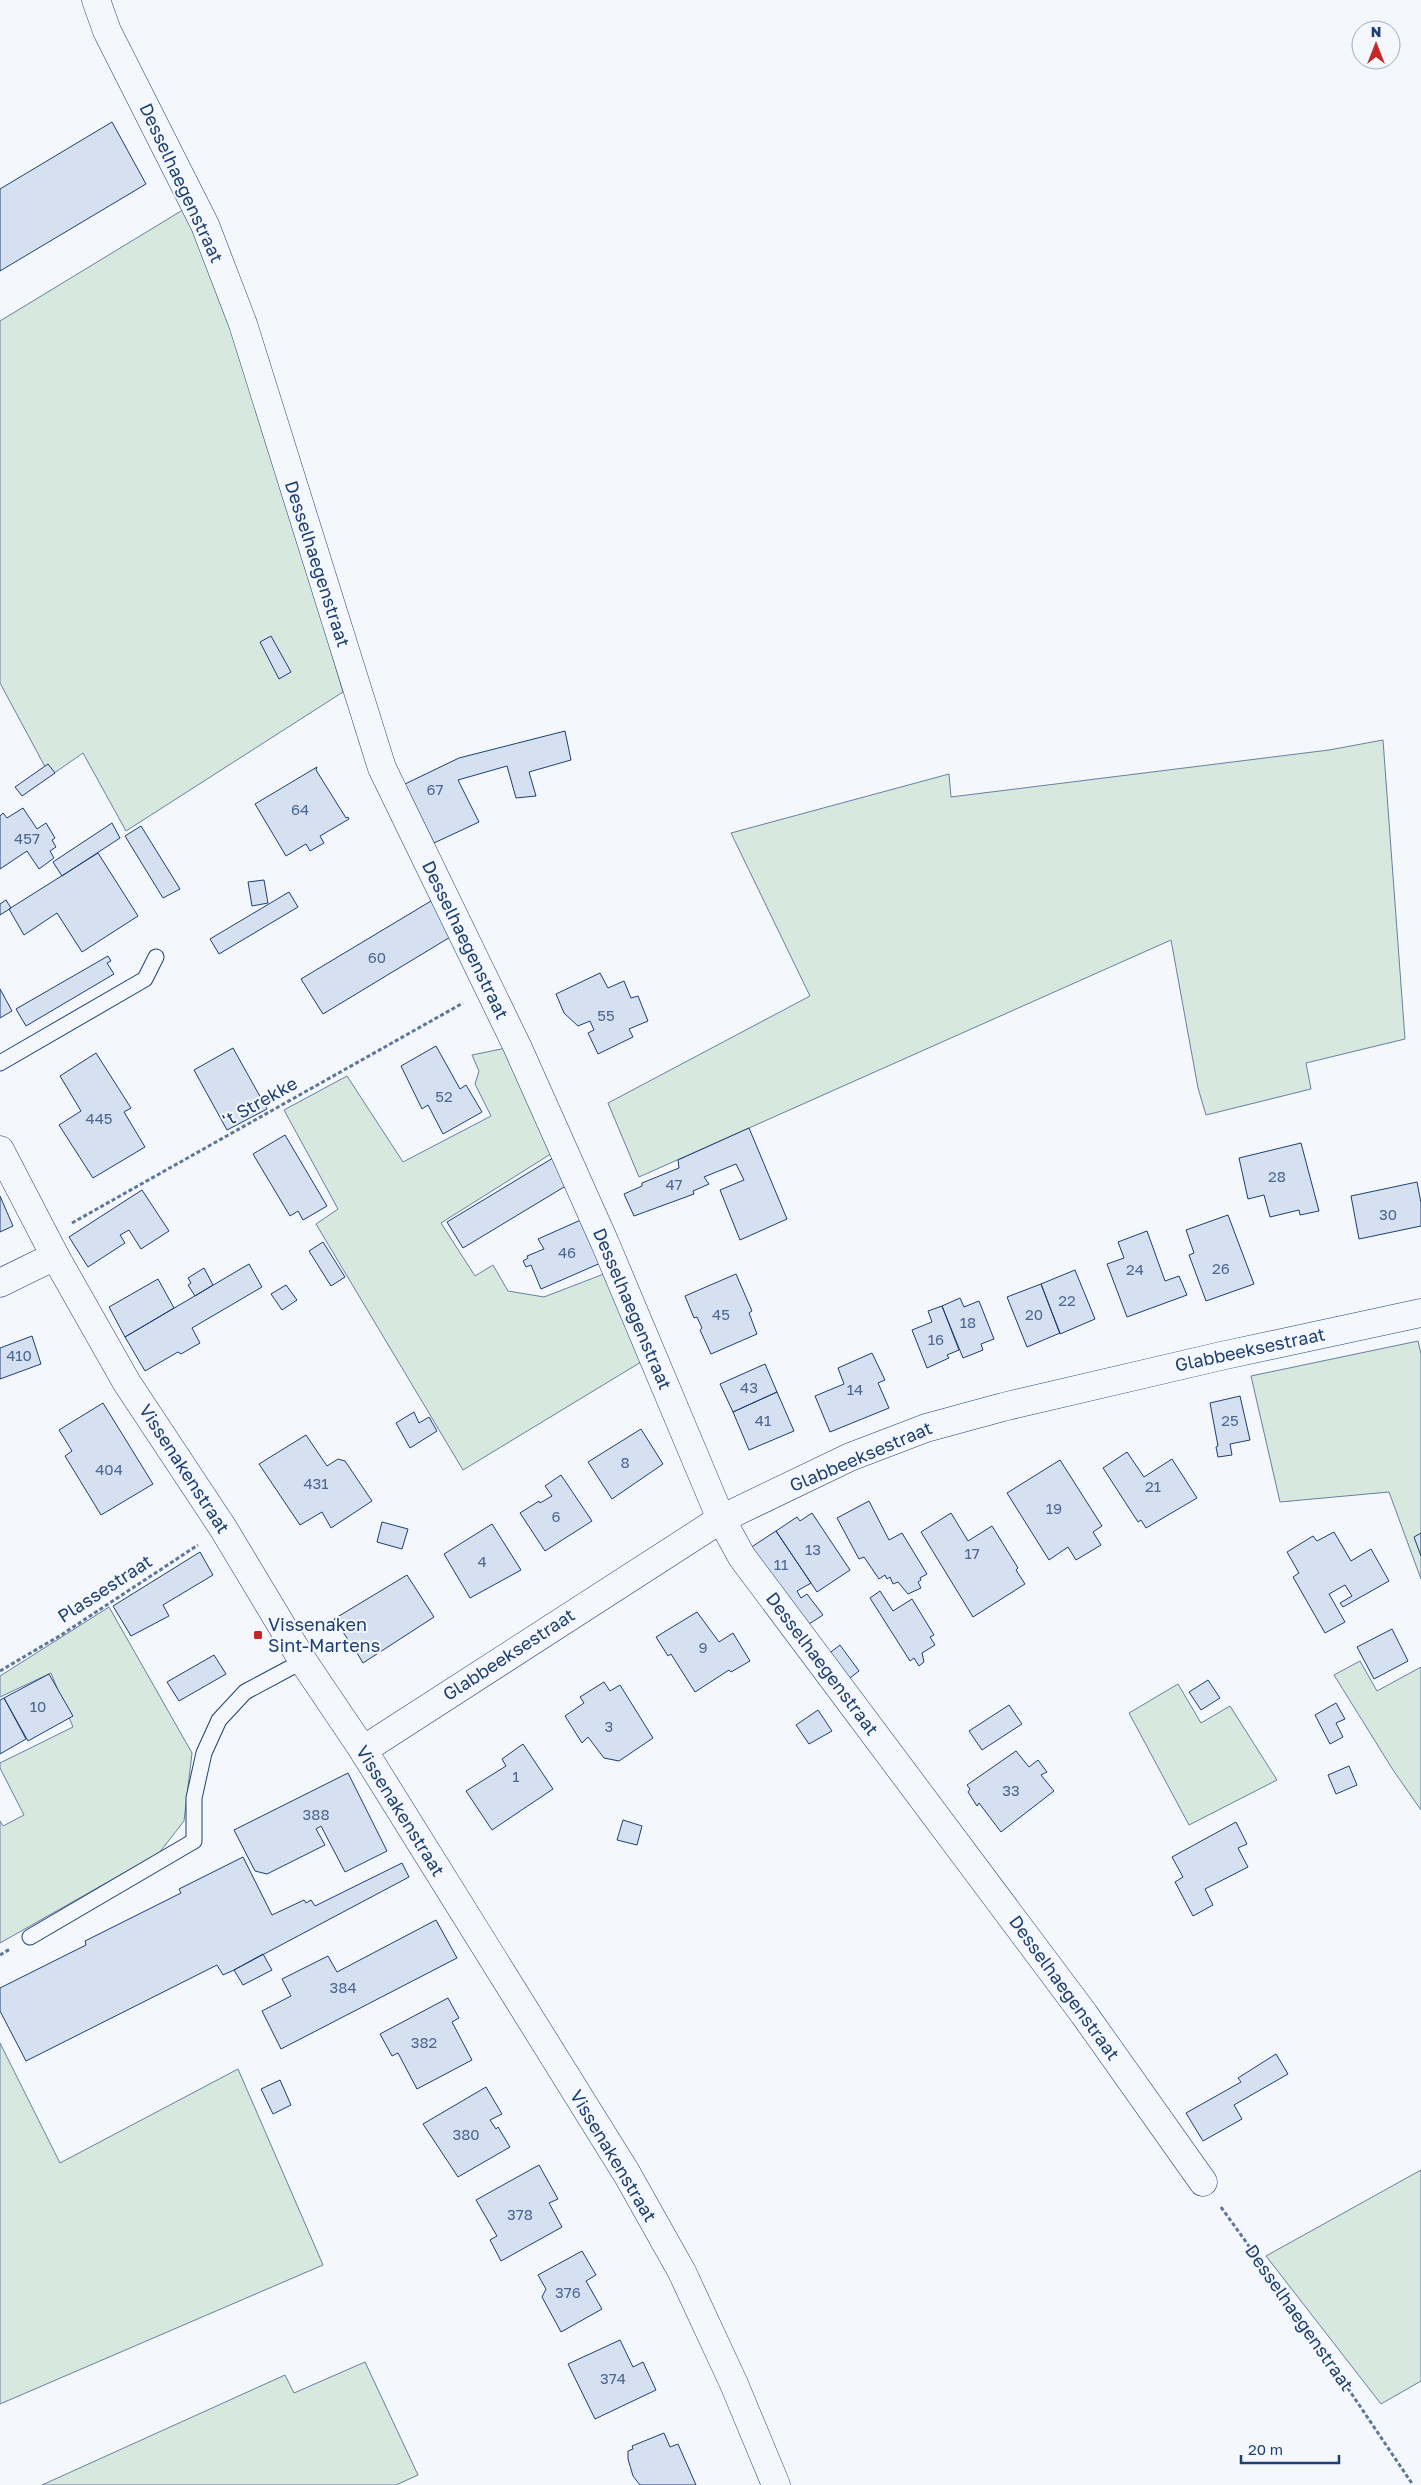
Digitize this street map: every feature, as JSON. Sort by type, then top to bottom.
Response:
[{"type":"street","name":"Desselhaegenstraat","points":[[96,0],[107,31],[205,225],[243,324],[382,768],[516,1046],[589,1207],[721,1519],[742,1557],[1084,2014],[1203,2182]]},
{"type":"street","name":"Vissenakenstraat","points":[[0,1150],[50,1247],[127,1383],[223,1528],[303,1661],[362,1750],[627,2174],[682,2272],[734,2384],[776,2485]]},
{"type":"street","points":[[0,1283],[50,1247]]},
{"type":"street","name":"Glabbeeksestraat","points":[[362,1750],[721,1519],[850,1457],[926,1428],[1004,1406],[1211,1358],[1421,1313]]},
{"type":"lane","points":[[0,1063],[145,979],[156,957]]},
{"type":"lane","points":[[30,1937],[194,1841],[196,1789],[204,1753],[219,1720],[245,1692],[303,1661]]},
{"type":"path","name":"'t Strekke","points":[[50,1247],[488,989]]},
{"type":"path","name":"Plassestraat","points":[[0,1671],[62,1634],[223,1528]]},
{"type":"path","name":"Desselhaegenstraat","points":[[1203,2182],[1306,2326],[1414,2485]]},
{"type":"shaded area","points":[[186,208],[229,301],[343,692],[126,831],[83,753],[50,776],[0,683],[0,321]]},
{"type":"shaded area","points":[[1383,740],[1405,1039],[1306,1063],[1311,1089],[1206,1115],[1198,1088],[1171,940],[639,1177],[608,1103],[810,996],[731,833],[949,774],[951,797],[1329,750]]},
{"type":"shaded area","points":[[506,1048],[557,1150],[441,1223],[475,1276],[493,1265],[508,1291],[544,1297],[609,1272],[646,1359],[463,1470],[316,1224],[338,1209],[284,1110],[347,1076],[403,1162],[491,1116],[475,1084],[479,1071],[472,1055]]},
{"type":"shaded area","points":[[1418,1341],[1421,1354],[1421,1579],[1389,1492],[1280,1502],[1251,1376]]},
{"type":"shaded area","points":[[109,1607],[192,1753],[184,1821],[159,1853],[0,1943],[0,1821],[3,1826],[24,1815],[0,1768],[0,1763],[73,1727],[51,1673],[0,1697],[0,1676]]},
{"type":"shaded area","points":[[1360,1661],[1377,1691],[1421,1667],[1421,1810],[1393,1770],[1334,1675]]},
{"type":"shaded area","points":[[1178,1684],[1201,1723],[1230,1706],[1277,1780],[1189,1825],[1129,1713]]},
{"type":"shaded area","points":[[0,2043],[60,2163],[238,2069],[323,2265],[0,2404]]},
{"type":"shaded area","points":[[1421,2170],[1421,2381],[1381,2404],[1266,2256]]},
{"type":"shaded area","points":[[365,2362],[418,2475],[396,2485],[42,2485],[285,2375],[294,2393]]},
{"type":"building","points":[[112,122],[146,184],[0,271],[0,189]]},
{"type":"building","points":[[271,636],[291,672],[279,679],[260,642]]},
{"type":"building","points":[[565,731],[571,760],[529,772],[536,796],[516,798],[507,766],[458,780],[479,822],[434,843],[405,784],[459,758]]},
{"type":"building","points":[[48,764],[55,773],[22,796],[15,787]]},
{"type":"building","points":[[317,767],[316,770],[346,818],[348,817],[349,819],[320,836],[324,843],[310,851],[306,844],[286,856],[255,804]]},
{"type":"building","points":[[23,808],[37,829],[46,823],[55,838],[52,840],[56,847],[50,851],[54,858],[39,869],[27,851],[0,869],[0,816],[3,813],[7,818]]},
{"type":"building","points":[[112,823],[120,838],[62,876],[53,862]]},
{"type":"building","points":[[141,826],[180,889],[163,898],[125,836]]},
{"type":"building","points":[[98,853],[138,916],[82,952],[57,913],[24,935],[9,909]]},
{"type":"building","points":[[264,880],[268,903],[252,906],[248,882]]},
{"type":"building","points":[[289,892],[298,907],[219,954],[210,939]]},
{"type":"building","points":[[6,900],[11,908],[0,915],[0,904]]},
{"type":"building","points":[[431,901],[452,936],[323,1014],[301,979]]},
{"type":"building","points":[[108,956],[111,961],[107,963],[114,974],[26,1026],[16,1009]]},
{"type":"building","points":[[600,973],[608,988],[624,981],[631,998],[638,996],[648,1021],[629,1029],[633,1037],[598,1054],[588,1033],[594,1030],[590,1021],[578,1026],[564,1013],[556,994]]},
{"type":"building","points":[[0,989],[12,1011],[0,1018]]},
{"type":"building","points":[[436,1046],[460,1089],[466,1085],[482,1112],[443,1134],[428,1105],[422,1109],[401,1066]]},
{"type":"building","points":[[233,1048],[267,1109],[227,1130],[194,1070]]},
{"type":"building","points":[[96,1053],[131,1108],[124,1112],[145,1147],[93,1178],[59,1125],[81,1111],[60,1076]]},
{"type":"building","points":[[749,1128],[787,1219],[740,1240],[720,1190],[744,1180],[736,1164],[704,1177],[709,1184],[693,1191],[694,1194],[634,1216],[624,1194],[642,1186],[642,1183],[679,1168],[678,1160]]},
{"type":"building","points":[[285,1135],[327,1206],[303,1220],[298,1211],[290,1216],[253,1154]]},
{"type":"building","points":[[1301,1143],[1319,1211],[1300,1215],[1299,1210],[1270,1217],[1264,1195],[1248,1199],[1239,1158]]},
{"type":"building","points":[[553,1158],[569,1184],[463,1248],[447,1222]]},
{"type":"building","points":[[1417,1182],[1421,1203],[1421,1226],[1359,1239],[1351,1196]]},
{"type":"building","points":[[142,1190],[169,1231],[141,1249],[129,1230],[120,1235],[125,1243],[88,1267],[69,1237]]},
{"type":"building","points":[[0,1196],[13,1226],[0,1232]]},
{"type":"building","points":[[1228,1215],[1254,1284],[1206,1301],[1189,1255],[1194,1253],[1186,1230]]},
{"type":"building","points":[[583,1219],[603,1262],[541,1289],[531,1265],[526,1267],[523,1261],[528,1258],[527,1256],[544,1249],[538,1239]]},
{"type":"building","points":[[1147,1231],[1165,1281],[1179,1276],[1187,1295],[1127,1317],[1107,1264],[1124,1258],[1118,1242]]},
{"type":"building","points":[[323,1242],[345,1277],[331,1286],[309,1251]]},
{"type":"building","points":[[249,1264],[262,1287],[192,1328],[200,1343],[181,1354],[178,1352],[145,1371],[125,1337]]},
{"type":"building","points":[[204,1268],[213,1285],[195,1296],[188,1285],[191,1283],[188,1278]]},
{"type":"building","points":[[1075,1270],[1095,1319],[1060,1334],[1041,1284]]},
{"type":"building","points":[[736,1274],[752,1311],[749,1313],[757,1334],[711,1354],[700,1330],[702,1328],[697,1317],[694,1318],[685,1296]]},
{"type":"building","points":[[158,1279],[174,1308],[125,1337],[109,1307]]},
{"type":"building","points":[[1041,1284],[1060,1333],[1027,1347],[1007,1297]]},
{"type":"building","points":[[286,1285],[297,1300],[282,1310],[271,1294]]},
{"type":"building","points":[[960,1298],[964,1307],[979,1301],[994,1339],[981,1344],[983,1350],[963,1358],[942,1306]]},
{"type":"building","points":[[942,1306],[959,1350],[947,1355],[949,1358],[927,1368],[912,1330],[932,1322],[928,1311]]},
{"type":"building","points":[[32,1336],[41,1364],[0,1379],[0,1348]]},
{"type":"building","points":[[872,1353],[885,1380],[878,1383],[889,1408],[830,1432],[815,1396],[844,1384],[838,1368]]},
{"type":"building","points":[[765,1364],[777,1392],[733,1412],[720,1384]]},
{"type":"building","points":[[777,1392],[794,1431],[749,1450],[733,1412]]},
{"type":"building","points":[[1240,1396],[1250,1440],[1230,1444],[1232,1455],[1218,1457],[1216,1447],[1218,1446],[1210,1403]]},
{"type":"building","points":[[103,1403],[153,1484],[101,1515],[65,1456],[72,1451],[59,1430]]},
{"type":"building","points":[[414,1412],[419,1423],[429,1417],[437,1431],[410,1448],[396,1423]]},
{"type":"building","points":[[641,1429],[663,1464],[612,1499],[588,1462]]},
{"type":"building","points":[[306,1435],[327,1466],[338,1459],[345,1461],[372,1501],[331,1528],[322,1512],[300,1525],[259,1464]]},
{"type":"building","points":[[1127,1452],[1144,1477],[1172,1459],[1197,1498],[1146,1528],[1141,1520],[1138,1522],[1103,1468]]},
{"type":"building","points":[[1060,1460],[1102,1526],[1093,1532],[1101,1545],[1076,1560],[1068,1547],[1049,1560],[1007,1493]]},
{"type":"building","points":[[561,1475],[592,1521],[545,1551],[520,1513],[539,1501],[540,1503],[552,1496],[545,1486]]},
{"type":"building","points":[[869,1501],[889,1540],[902,1533],[927,1574],[920,1578],[921,1580],[918,1582],[921,1588],[908,1594],[898,1582],[893,1584],[890,1577],[887,1579],[885,1575],[879,1579],[864,1557],[859,1559],[837,1518]]},
{"type":"building","points":[[812,1513],[850,1570],[817,1592],[776,1531],[797,1517],[800,1521]]},
{"type":"building","points":[[951,1513],[968,1541],[992,1526],[1018,1568],[1016,1570],[1025,1584],[973,1617],[921,1532]]},
{"type":"building","points":[[382,1522],[408,1529],[402,1549],[377,1542]]},
{"type":"building","points":[[492,1524],[521,1570],[470,1598],[444,1554]]},
{"type":"building","points":[[776,1531],[811,1583],[797,1591],[801,1598],[807,1594],[823,1615],[806,1626],[750,1548]]},
{"type":"building","points":[[1334,1532],[1351,1561],[1371,1549],[1389,1581],[1343,1607],[1340,1603],[1352,1596],[1345,1585],[1329,1594],[1345,1622],[1325,1633],[1293,1577],[1299,1573],[1287,1552],[1313,1536],[1317,1541]]},
{"type":"building","points":[[1421,1533],[1421,1556],[1414,1537]]},
{"type":"building","points":[[200,1552],[213,1575],[163,1605],[169,1616],[131,1636],[113,1606]]},
{"type":"building","points":[[407,1575],[434,1617],[363,1663],[354,1648],[347,1643],[347,1638],[334,1619]]},
{"type":"building","points":[[880,1591],[893,1611],[912,1599],[934,1635],[930,1637],[935,1645],[922,1653],[924,1662],[919,1666],[914,1658],[910,1661],[870,1598]]},
{"type":"building","points":[[697,1612],[719,1642],[733,1633],[750,1661],[731,1672],[729,1670],[695,1692],[671,1654],[668,1656],[656,1637]]},
{"type":"building","points":[[1392,1629],[1408,1661],[1374,1679],[1357,1647]]},
{"type":"building","points":[[840,1645],[859,1671],[846,1681],[827,1655]]},
{"type":"building","points":[[214,1655],[226,1674],[179,1701],[167,1682]]},
{"type":"building","points":[[49,1674],[73,1716],[28,1741],[4,1698]]},
{"type":"building","points":[[1208,1680],[1220,1698],[1201,1710],[1189,1692]]},
{"type":"building","points":[[604,1682],[610,1691],[620,1685],[653,1738],[619,1761],[604,1758],[588,1737],[582,1743],[565,1716],[584,1703],[580,1697]]},
{"type":"building","points":[[4,1698],[26,1739],[0,1754],[0,1700]]},
{"type":"building","points":[[1336,1703],[1345,1719],[1336,1723],[1343,1737],[1330,1744],[1315,1715]]},
{"type":"building","points":[[1009,1705],[1022,1724],[982,1750],[969,1731]]},
{"type":"building","points":[[818,1710],[832,1731],[809,1744],[796,1725]]},
{"type":"building","points":[[523,1744],[553,1789],[492,1830],[466,1791],[506,1766],[502,1759]]},
{"type":"building","points":[[1016,1751],[1029,1767],[1038,1760],[1047,1772],[1041,1775],[1054,1791],[1001,1832],[979,1803],[977,1806],[968,1792],[970,1789],[967,1785]]},
{"type":"building","points":[[1349,1766],[1357,1785],[1336,1794],[1328,1775]]},
{"type":"building","points":[[348,1773],[387,1851],[345,1872],[321,1826],[316,1829],[325,1845],[267,1874],[255,1871],[234,1830]]},
{"type":"building","points":[[623,1820],[642,1826],[637,1845],[617,1840]]},
{"type":"building","points":[[1236,1822],[1247,1844],[1238,1848],[1248,1867],[1205,1889],[1213,1905],[1193,1916],[1175,1882],[1183,1877],[1172,1857]]},
{"type":"building","points":[[243,1857],[272,1915],[304,1900],[306,1903],[311,1900],[315,1906],[402,1863],[409,1877],[234,1970],[223,1975],[217,1965],[26,2061],[0,2011],[0,1988],[86,1945],[85,1941],[181,1893],[179,1889]]},
{"type":"building","points":[[436,1920],[457,1958],[281,2049],[262,2011],[291,1996],[282,1979],[328,1956],[337,1972]]},
{"type":"building","points":[[263,1954],[272,1970],[243,1985],[234,1970]]},
{"type":"building","points":[[448,1998],[459,2018],[452,2022],[472,2060],[417,2089],[398,2053],[392,2056],[380,2034]]},
{"type":"building","points":[[1276,2054],[1288,2074],[1234,2105],[1242,2119],[1203,2141],[1186,2113],[1241,2082],[1238,2078]]},
{"type":"building","points":[[280,2080],[291,2105],[273,2114],[261,2089]]},
{"type":"building","points":[[486,2087],[502,2114],[490,2120],[496,2129],[498,2127],[510,2147],[458,2177],[423,2124]]},
{"type":"building","points":[[539,2165],[558,2199],[549,2203],[562,2227],[501,2261],[490,2240],[497,2236],[476,2200]]},
{"type":"building","points":[[582,2251],[596,2275],[586,2281],[602,2309],[561,2332],[542,2297],[546,2289],[538,2275]]},
{"type":"building","points":[[620,2340],[633,2367],[643,2362],[656,2390],[595,2419],[568,2364]]},
{"type":"building","points":[[664,2433],[670,2447],[678,2444],[696,2485],[640,2485],[633,2476],[628,2459],[628,2451],[633,2449],[632,2446]]},
{"type":"place","name":"Vissenaken Sint-Martens","points":[[258,1635]]}]
